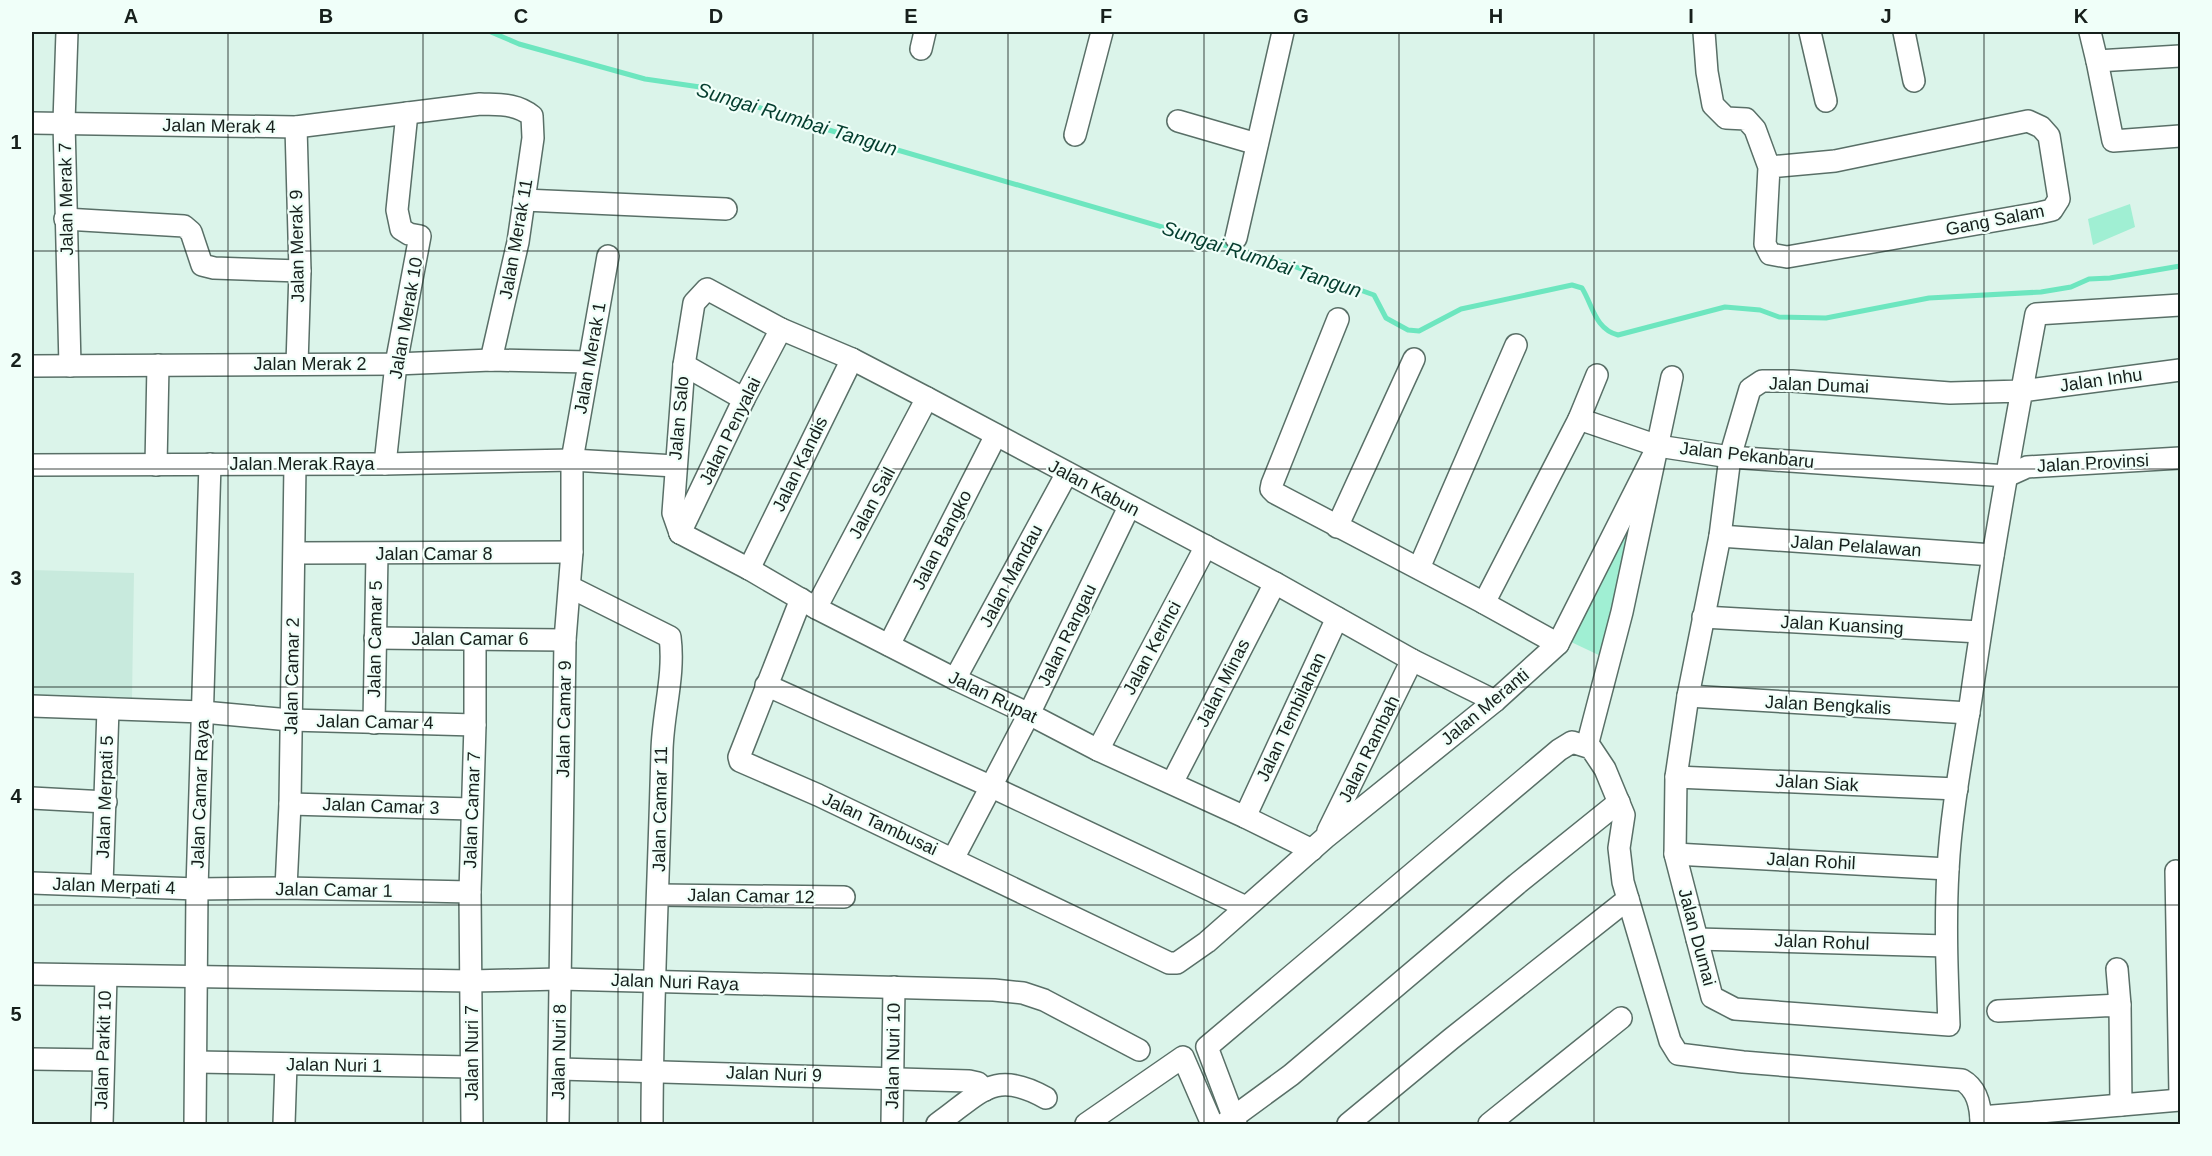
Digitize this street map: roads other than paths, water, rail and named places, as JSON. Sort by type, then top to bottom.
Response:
[{"type":"street","name":"Jalan Merak 7","points":[[67,32],[64,122],[70,366]]},
{"type":"street","points":[[1075,135],[1102,32]]},
{"type":"street","points":[[1236,238],[1282,32]]},
{"type":"street","name":"Gang Salam","points":[[1704,32],[1707,72],[1713,105],[1726,118],[1746,119],[1755,129],[1769,167],[1765,244],[1770,254],[1787,257],[2039,213],[2052,210],[2059,199],[2049,136],[2042,127],[2028,121],[1835,161],[1769,167]]},
{"type":"street","points":[[1810,32],[1826,101]]},
{"type":"street","points":[[1904,32],[1914,81]]},
{"type":"street","points":[[2090,32],[2113,141],[2181,136]]},
{"type":"street","points":[[2097,61],[2181,56]]},
{"type":"street","name":"Jalan Merak 4","points":[[32,123],[296,127],[480,104],[523,109],[532,116]]},
{"type":"street","name":"Jalan Merak 10","points":[[385,464],[396,364],[420,236],[409,234],[401,229],[397,210],[406,113]]},
{"type":"street","name":"Jalan Merak 11","points":[[491,360],[518,242],[533,138],[532,116]]},
{"type":"street","points":[[1178,121],[1257,144]]},
{"type":"street","name":"Jalan Merak 9","points":[[296,127],[300,271],[297,364]]},
{"type":"street","points":[[524,200],[726,209]]},
{"type":"street","points":[[66,219],[184,226],[191,232],[202,265],[214,268],[300,271]]},
{"type":"street","name":"Jalan Merak 1","points":[[572,460],[608,256]]},
{"type":"street","name":"Jalan Kabun","points":[[694,303],[707,289],[781,328],[852,359],[1275,583],[1412,660],[1495,701]]},
{"type":"street","name":"Jalan Salo","points":[[680,533],[673,513],[675,466],[684,365],[694,303]]},
{"type":"street","points":[[2022,391],[2036,314],[2181,305]]},
{"type":"street","points":[[1338,319],[1272,484],[1272,489],[1275,493],[1337,527],[1419,568],[1558,644]]},
{"type":"street","name":"Jalan Penyalai","points":[[680,533],[744,399],[781,328]]},
{"type":"street","points":[[1419,568],[1516,345]]},
{"type":"street","name":"Jalan Kandis","points":[[749,569],[852,359]]},
{"type":"street","points":[[1337,527],[1414,359]]},
{"type":"street","name":"Jalan Merak 2","points":[[32,366],[396,364],[491,360],[589,362]]},
{"type":"street","points":[[156,465],[158,364]]},
{"type":"street","points":[[684,365],[744,399]]},
{"type":"street","name":"Jalan Inhu","points":[[2022,391],[2181,370]]},
{"type":"street","points":[[1484,603],[1580,419],[1598,375]]},
{"type":"street","points":[[1580,419],[1658,446],[1672,377]]},
{"type":"street","name":"Jalan Dumai","points":[[1762,381],[1792,381],[1950,393],[2022,391],[1980,632],[1957,789],[1948,869],[1949,1025],[1735,1009],[1712,997],[1675,854],[1676,777],[1688,696],[1720,536],[1730,457],[1750,390],[1762,381]]},
{"type":"street","name":"Jalan Sail","points":[[809,603],[927,398]]},
{"type":"street","name":"Jalan Bangko","points":[[889,645],[996,435]]},
{"type":"street","name":"Jalan Pekanbaru","points":[[1587,746],[1622,612],[1658,446],[1730,457],[2007,476]]},
{"type":"street","name":"Jalan Meranti","points":[[1177,963],[1207,942],[1318,844],[1495,701],[1558,644],[1658,446]]},
{"type":"street","name":"Jalan Provinsi","points":[[2007,476],[2026,467],[2181,458]]},
{"type":"street","name":"Jalan Merak Raya","points":[[32,465],[295,465],[572,460],[675,466]]},
{"type":"street","name":"Jalan Camar 9","points":[[560,979],[565,640],[572,552],[572,460]]},
{"type":"street","name":"Jalan Camar Raya","points":[[195,1125],[197,889],[210,464]]},
{"type":"street","name":"Jalan Camar 2","points":[[286,888],[290,804],[295,465]]},
{"type":"street","name":"Jalan Mandau","points":[[955,679],[1067,473]]},
{"type":"street","name":"Jalan Rangau","points":[[953,859],[1029,714],[1129,507]]},
{"type":"street","name":"Jalan Rupat","points":[[680,533],[889,645],[1098,750],[1245,817],[1318,844]]},
{"type":"street","name":"Jalan Pelalawan","points":[[1720,536],[1993,555]]},
{"type":"street","name":"Jalan Kerinci","points":[[1098,750],[1206,546]]},
{"type":"street","name":"Jalan Camar 8","points":[[295,553],[572,552]]},
{"type":"street","name":"Jalan Camar 5","points":[[374,723],[376,554]]},
{"type":"street","name":"Jalan Minas","points":[[1172,783],[1275,583]]},
{"type":"street","name":"Jalan Camar 11","points":[[570,587],[670,637],[672,664],[662,734],[652,1125]]},
{"type":"street","name":"Jalan Tambusai","points":[[809,603],[766,685],[739,757],[742,763],[818,795],[1169,963],[1177,963]]},
{"type":"street","name":"Jalan Kuansing","points":[[1703,617],[1980,632]]},
{"type":"street","name":"Jalan Tembilahan","points":[[1245,817],[1337,618]]},
{"type":"street","name":"Jalan Camar 6","points":[[375,638],[565,640]]},
{"type":"street","name":"Jalan Camar 7","points":[[471,981],[470,892],[471,809],[476,725],[475,640]]},
{"type":"street","name":"Jalan Rambah","points":[[1318,844],[1412,660]]},
{"type":"street","points":[[766,685],[992,787],[1246,907]]},
{"type":"street","name":"Jalan Bengkalis","points":[[1688,696],[1969,713]]},
{"type":"street","name":"Jalan Camar 4","points":[[32,706],[203,712],[290,720],[476,725]]},
{"type":"street","name":"Jalan Merpati 5","points":[[102,885],[108,709]]},
{"type":"street","points":[[1227,1123],[1207,1047],[1559,750],[1572,742],[1591,748],[1605,769],[1624,815],[1619,848],[1623,882],[1670,1041],[1678,1054],[1962,1080],[1970,1084],[1974,1091],[1980,1104],[1981,1121],[2181,1097],[2176,871]]},
{"type":"street","name":"Jalan Siak","points":[[1676,777],[1957,789]]},
{"type":"street","points":[[32,798],[106,802]]},
{"type":"street","points":[[1227,1123],[1292,1075],[1517,884],[1619,802]]},
{"type":"street","name":"Jalan Camar 3","points":[[290,804],[471,809]]},
{"type":"street","name":"Jalan Rohil","points":[[1675,854],[1948,869]]},
{"type":"street","name":"Jalan Merpati 4","points":[[32,883],[197,889]]},
{"type":"street","name":"Jalan Camar 1","points":[[197,889],[286,888],[470,892]]},
{"type":"street","name":"Jalan Camar 12","points":[[658,895],[844,897]]},
{"type":"street","points":[[1348,1125],[1451,1039],[1628,899]]},
{"type":"street","name":"Jalan Rohul","points":[[1697,939],[1947,946]]},
{"type":"street","points":[[2117,969],[2120,1005],[2121,1105]]},
{"type":"street","name":"Jalan Nuri Raya","points":[[32,974],[471,981],[560,979],[993,990],[1023,993],[1044,1000],[1139,1050]]},
{"type":"street","name":"Jalan Parkit 10","points":[[102,1125],[106,976]]},
{"type":"street","name":"Jalan Nuri 8","points":[[558,1125],[560,979]]},
{"type":"street","name":"Jalan Nuri 7","points":[[471,981],[472,1125]]},
{"type":"street","name":"Jalan Nuri 10","points":[[892,1125],[894,987]]},
{"type":"street","points":[[1998,1011],[2120,1005]]},
{"type":"street","points":[[1489,1125],[1621,1018]]},
{"type":"street","points":[[1086,1125],[1183,1057],[1227,1123]]},
{"type":"street","points":[[32,1059],[102,1060]]},
{"type":"street","name":"Jalan Nuri 1","points":[[196,1062],[471,1067]]},
{"type":"street","points":[[284,1125],[286,1064]]},
{"type":"street","name":"Jalan Nuri 9","points":[[560,1069],[893,1077],[969,1081],[978,1083],[985,1090]]},
{"type":"street","points":[[937,1125],[994,1084],[1011,1084],[1028,1088],[1046,1098]]},
{"type":"waterway","name":"Sungai Rumbai Tangun","points":[[491,32],[519,44],[645,79],[700,87],[798,121],[1279,261],[1374,295],[1386,318],[1408,330],[1419,331],[1461,309],[1572,285],[1582,288],[1604,328],[1618,335],[1725,307],[1760,310],[1779,317],[1826,318],[1929,298],[2041,292],[2071,287],[2089,279],[2110,278],[2180,266]]}]
